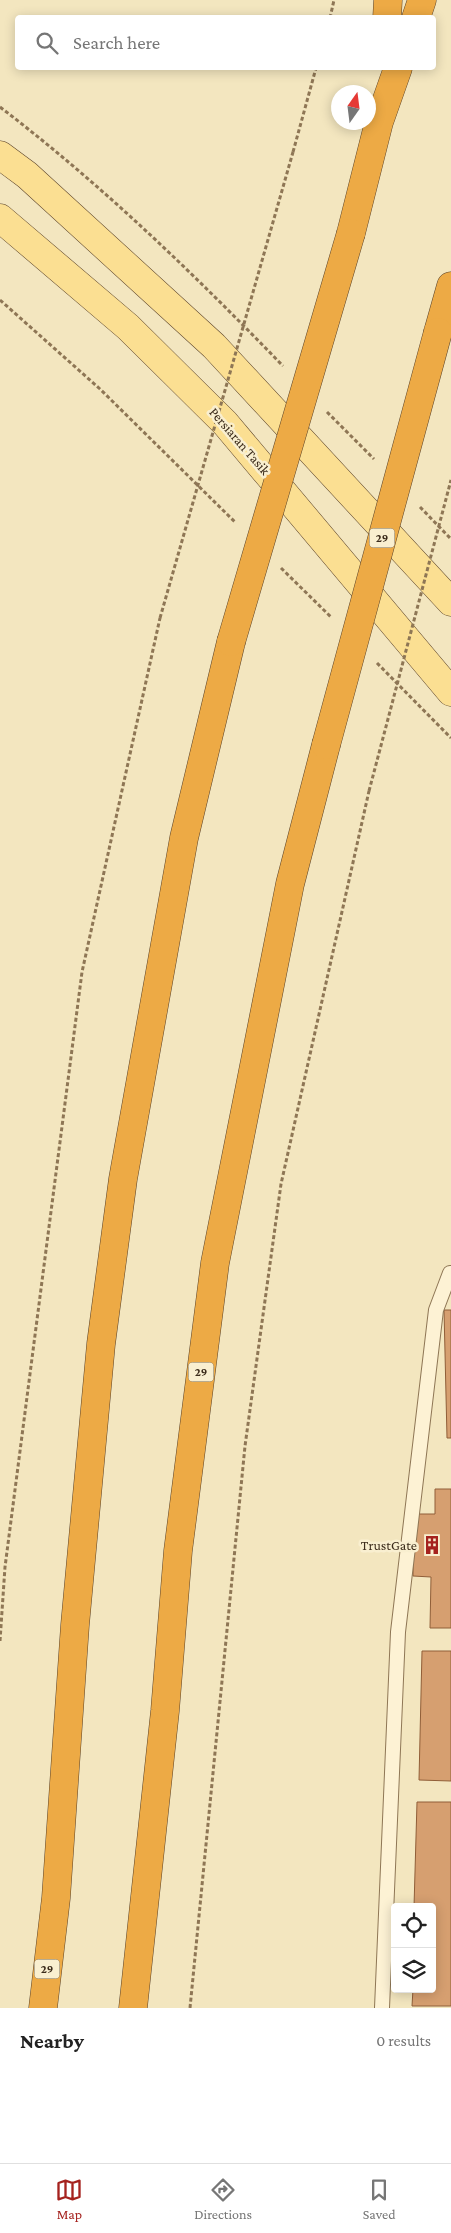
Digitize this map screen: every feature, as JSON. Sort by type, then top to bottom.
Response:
[{"type":"highway","points":[[387,15],[388,0]]},
{"type":"highway","points":[[417,15],[422,0]]},
{"type":"highway","points":[[379,122],[383,70]]},
{"type":"highway","name":"29","points":[[43,2008],[56,1898],[75,1625],[101,1344],[123,1179],[184,838],[231,642],[351,232],[379,122],[397,70]]},
{"type":"highway","name":"29","points":[[133,2008],[165,1711],[178,1551],[215,1263],[290,884],[451,286]]},
{"type":"main road","points":[[0,155],[27,175],[214,346],[451,602]]},
{"type":"main road","name":"Persiaran Tasik","points":[[0,218],[128,327],[225,423],[451,692]]},
{"type":"lane","points":[[382,2008],[399,1622],[436,1310],[450,1273]]},
{"type":"path","points":[[331,15],[334,0]]},
{"type":"path","points":[[0,1641],[6,1567],[82,972],[160,618],[315,70]]},
{"type":"path","points":[[0,107],[45,142],[141,225],[284,367]]},
{"type":"path","points":[[0,300],[100,389],[243,529]]},
{"type":"path","points":[[326,410],[374,460]]},
{"type":"path","points":[[190,2008],[245,1446],[281,1184],[369,790],[451,480]]},
{"type":"path","points":[[416,503],[451,539]]},
{"type":"path","points":[[278,564],[334,620]]},
{"type":"path","points":[[376,662],[451,738]]},
{"type":"building","points":[[444,1310],[451,1310],[451,1438],[447,1438]]},
{"type":"building","name":"TrustGate","points":[[435,1489],[451,1489],[451,1628],[430,1628],[431,1577],[413,1576],[413,1514],[435,1514]]},
{"type":"building","points":[[422,1651],[451,1651],[451,1781],[419,1780]]},
{"type":"building","points":[[417,1802],[451,1802],[451,2006],[412,2006],[413,1993],[436,1993],[436,1903],[414,1903]]},
{"type":"place","name":"TrustGate","points":[[432,1545]]}]
